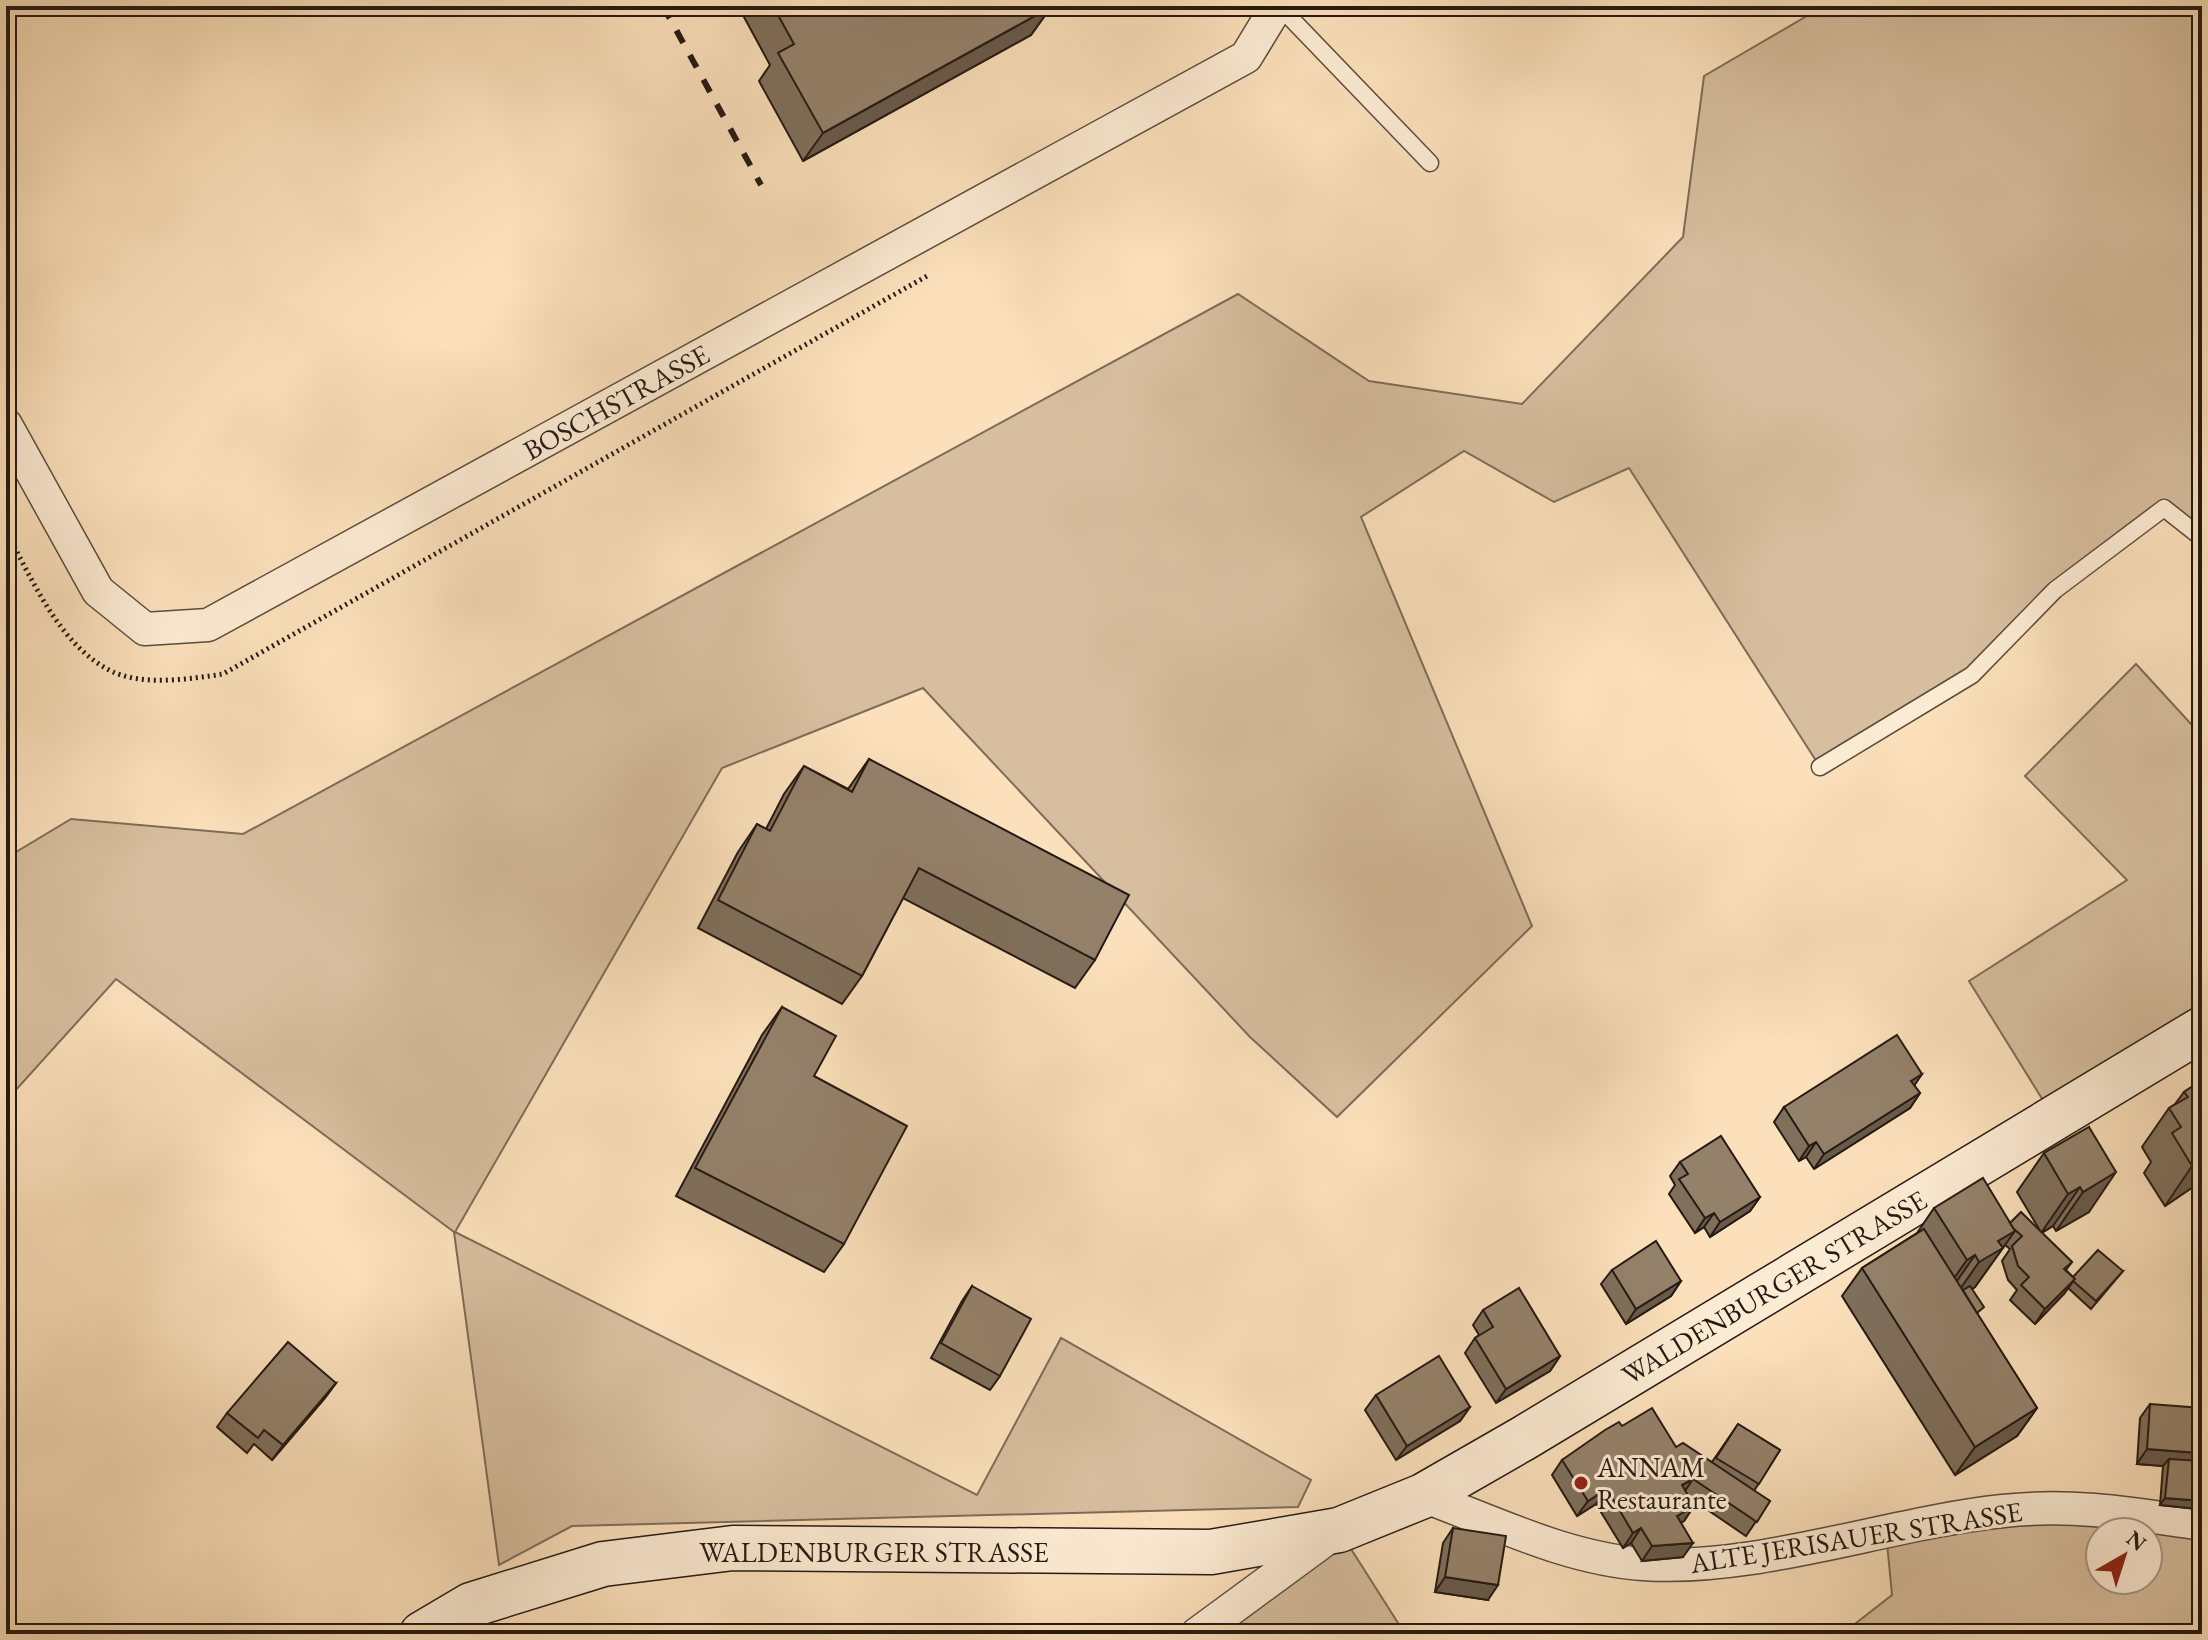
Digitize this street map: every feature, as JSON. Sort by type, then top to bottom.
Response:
[{"type":"street","name":"BOSCHSTRASSE","points":[[6,425],[98,591],[145,629],[208,625],[1246,57],[1278,6]]},
{"type":"street","name":"WALDENBURGER STRASSE","points":[[422,1634],[471,1605],[603,1564],[733,1548],[1211,1552],[1339,1530],[1423,1496],[2202,1029]]},
{"type":"street","name":"ALTE JERISAUER STRASSE","points":[[1423,1496],[1576,1553],[1641,1564],[1695,1565],[2002,1511],[2090,1507],[2202,1524]]},
{"type":"street","name":"WALDENBURGER STRASSE","points":[[1197,1634],[1339,1530]]},
{"type":"lane","points":[[1278,6],[1430,163]]},
{"type":"lane","points":[[1820,767],[1972,675],[2055,590],[2164,508],[2202,538]]},
{"type":"shaded area","points":[[1824,6],[2202,6],[2202,538],[2163,508],[2055,590],[1972,675],[1820,767],[1629,468],[1554,502],[1464,451],[1361,517],[1532,926],[1337,1117],[1250,1037],[923,688],[722,768],[455,1232],[977,1495],[1061,1338],[1311,1480],[1298,1507],[572,1526],[499,1565],[454,1232],[116,979],[6,1101],[6,858],[71,819],[243,834],[1238,294],[1369,381],[1522,404],[1683,237],[1704,76]]},
{"type":"shaded area","points":[[2136,664],[2202,736],[2202,1029],[2054,1118],[1969,981],[2127,880],[2025,776]]},
{"type":"shaded area","points":[[2002,1511],[2084,1516],[2084,1596],[2164,1596],[2164,1522],[2202,1524],[2202,1634],[1842,1634],[1892,1595],[1886,1532]]},
{"type":"shaded area","points":[[1339,1530],[1405,1634],[1195,1634]]},
{"type":"building","points":[[773,6],[1051,7],[823,133],[778,53],[794,44]]},
{"type":"building","points":[[869,759],[1129,895],[1095,960],[919,868],[862,976],[718,900],[757,824],[770,831],[804,766],[852,792]]},
{"type":"building","points":[[782,1007],[836,1036],[814,1076],[907,1126],[844,1244],[695,1168]]},
{"type":"building","points":[[1897,1035],[1922,1074],[1911,1081],[1920,1093],[1824,1154],[1816,1142],[1809,1146],[1784,1107]]},
{"type":"building","points":[[2202,1080],[2202,1160],[2192,1166],[2172,1133],[2181,1127],[2169,1108],[2188,1097],[2184,1092]]},
{"type":"building","points":[[2089,1127],[2116,1172],[2083,1192],[2080,1187],[2068,1194],[2044,1153]]},
{"type":"building","points":[[1721,1136],[1760,1197],[1720,1222],[1714,1213],[1705,1218],[1679,1179],[1688,1174],[1680,1162]]},
{"type":"building","points":[[1983,1178],[2015,1231],[1998,1241],[2003,1248],[1979,1262],[1975,1255],[1967,1260],[1934,1208]]},
{"type":"building","points":[[2021,1212],[2072,1262],[2064,1269],[2075,1279],[2045,1309],[2021,1285],[2029,1277],[2018,1266],[2012,1246],[2022,1236],[2010,1223]]},
{"type":"building","points":[[1924,1229],[2037,1408],[1975,1447],[1862,1268]]},
{"type":"building","points":[[1656,1241],[1681,1281],[1636,1309],[1612,1270]]},
{"type":"building","points":[[2098,1250],[2123,1271],[2096,1301],[2073,1281],[2073,1277]]},
{"type":"building","points":[[972,1286],[1031,1319],[1000,1376],[941,1343]]},
{"type":"building","points":[[1970,1286],[1984,1307],[1977,1313],[1963,1290]]},
{"type":"building","points":[[1519,1288],[1560,1356],[1506,1389],[1475,1338],[1493,1327],[1483,1310]]},
{"type":"building","points":[[288,1342],[336,1383],[283,1445],[264,1430],[258,1438],[227,1413]]},
{"type":"building","points":[[1439,1356],[1470,1407],[1407,1446],[1376,1395]]},
{"type":"building","points":[[2150,1404],[2202,1408],[2199,1453],[2147,1449]]},
{"type":"building","points":[[1652,1408],[1676,1447],[1683,1443],[1770,1501],[1757,1522],[1693,1479],[1682,1485],[1694,1506],[1677,1516],[1693,1543],[1652,1546],[1641,1528],[1633,1533],[1607,1489],[1588,1501],[1562,1460],[1605,1430],[1619,1422],[1622,1426]]},
{"type":"building","points":[[1738,1424],[1780,1450],[1759,1484],[1716,1458]]},
{"type":"building","points":[[2169,1459],[2202,1461],[2202,1501],[2165,1498]]},
{"type":"building","points":[[1453,1528],[1506,1536],[1498,1585],[1445,1577]]},
{"type":"railway","points":[[663,6],[761,185]]},
{"type":"place","name":"ANNAM Restaurante","points":[[1581,1483]]}]
